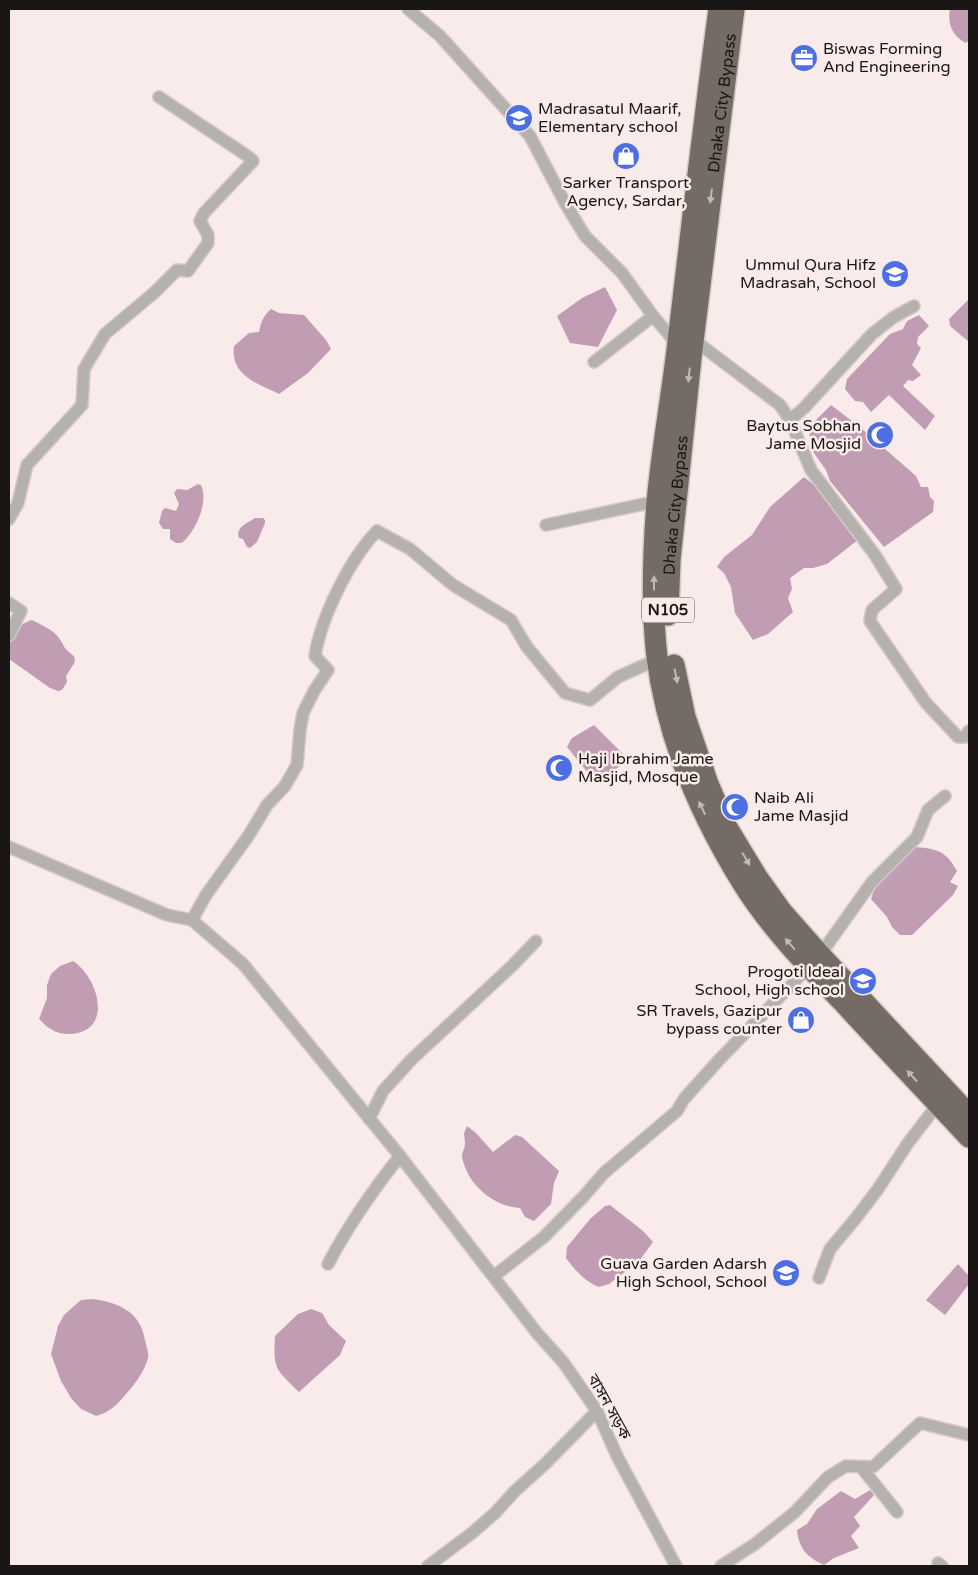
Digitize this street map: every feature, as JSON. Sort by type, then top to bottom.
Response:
[{"type":"highway","points":[[719,9],[698,160],[686,342],[658,501],[654,556],[654,614],[658,659],[669,718],[692,787],[715,835],[744,885],[770,921],[815,961],[938,1104],[969,1137]]},
{"type":"highway","name":"Dhaka City Bypass","points":[[734,9],[686,342],[670,560],[668,616],[672,658],[685,717],[708,784],[726,826],[757,877],[815,961],[969,1115]]},
{"type":"street","points":[[408,9],[440,36],[530,136],[565,203],[585,236],[622,273],[652,316],[686,342],[780,405],[790,420],[810,470],[875,555],[896,589],[872,610],[870,621],[926,703],[958,737],[968,737]]},
{"type":"street","points":[[9,519],[18,504],[27,465],[82,404],[84,369],[105,334],[155,292],[177,270],[188,271],[208,243],[208,235],[200,221],[204,213],[252,161],[249,157],[159,97]]},
{"type":"street","points":[[790,420],[872,334],[894,317],[914,306]]},
{"type":"street","points":[[594,362],[652,316]]},
{"type":"street","points":[[546,525],[658,501]]},
{"type":"street","points":[[9,847],[167,915],[192,920],[206,895],[249,835],[267,805],[285,786],[297,765],[303,713],[314,691],[328,670],[315,656],[317,644],[335,594],[353,564],[377,531],[410,549],[453,585],[511,620],[527,647],[566,693],[590,700],[618,677],[658,659]]},
{"type":"street","points":[[9,603],[21,611],[9,635]]},
{"type":"street","points":[[494,1276],[544,1237],[604,1173],[677,1111],[684,1099],[718,1061],[815,961],[872,882],[917,837],[928,810],[945,796]]},
{"type":"street","name":"বাসন সড়ক","points":[[192,920],[243,964],[400,1156],[537,1334],[563,1362],[597,1411],[650,1520],[676,1566]]},
{"type":"street","points":[[369,1119],[382,1092],[411,1060],[513,965],[536,941]]},
{"type":"street","points":[[819,1278],[830,1249],[862,1211],[908,1143],[938,1104]]},
{"type":"street","points":[[328,1264],[376,1186],[400,1156]]},
{"type":"street","points":[[428,1566],[495,1513],[597,1411]]},
{"type":"street","points":[[721,1566],[755,1544],[795,1512],[828,1477],[846,1466],[873,1468],[920,1422],[969,1435]]},
{"type":"street","points":[[861,1467],[897,1512]]},
{"type":"shaded area","points":[[950,9],[969,9],[969,40],[966,43],[954,34],[949,20]]},
{"type":"shaded area","points":[[605,287],[617,310],[598,347],[570,343],[557,316],[582,298]]},
{"type":"shaded area","points":[[969,299],[969,342],[950,326],[949,319]]},
{"type":"shaded area","points":[[271,309],[279,313],[304,315],[326,340],[331,349],[308,373],[279,394],[247,377],[236,364],[234,356],[234,346],[249,333],[259,332],[263,319]]},
{"type":"shaded area","points":[[919,315],[929,326],[918,337],[917,344],[921,348],[912,365],[921,375],[913,381],[908,380],[903,386],[935,416],[925,430],[889,395],[871,412],[863,402],[855,401],[845,389],[847,379],[890,334],[903,329],[907,321]]},
{"type":"shaded area","points":[[831,405],[861,428],[916,476],[921,487],[928,487],[930,497],[934,501],[933,512],[884,547],[830,481],[826,470],[811,449],[809,427]]},
{"type":"shaded area","points":[[804,477],[817,487],[858,540],[827,564],[813,568],[804,568],[790,578],[792,589],[788,598],[793,612],[768,634],[753,640],[735,613],[731,587],[724,573],[717,567],[724,557],[752,535],[770,507]]},
{"type":"shaded area","points":[[198,484],[201,485],[203,492],[200,515],[188,537],[181,543],[176,543],[170,539],[170,529],[163,529],[159,523],[162,511],[165,508],[176,511],[179,504],[174,493],[177,489],[187,490]]},
{"type":"shaded area","points":[[255,518],[263,518],[265,523],[257,542],[250,548],[247,547],[243,539],[239,538],[238,534],[240,528]]},
{"type":"shaded area","points":[[32,620],[54,633],[74,656],[75,662],[66,676],[67,682],[62,690],[58,691],[50,688],[9,659],[13,635],[20,626]]},
{"type":"shaded area","points":[[594,725],[627,758],[614,772],[601,781],[593,779],[567,747],[572,738]]},
{"type":"shaded area","points":[[916,847],[936,850],[945,855],[957,871],[950,882],[958,886],[953,895],[912,935],[900,935],[871,899],[876,884],[906,850]]},
{"type":"shaded area","points":[[73,961],[90,979],[98,1003],[97,1015],[93,1024],[84,1031],[70,1034],[55,1031],[39,1019],[47,998],[47,985],[51,974],[60,966]]},
{"type":"shaded area","points":[[467,1126],[493,1152],[515,1135],[522,1137],[559,1171],[554,1183],[551,1204],[534,1221],[525,1217],[520,1208],[511,1207],[495,1200],[474,1183],[462,1157],[465,1146],[464,1134]]},
{"type":"shaded area","points":[[610,1205],[643,1231],[653,1242],[639,1261],[609,1284],[599,1287],[576,1271],[566,1258],[567,1247],[590,1219],[605,1206]]},
{"type":"shaded area","points":[[958,1264],[969,1276],[969,1284],[945,1315],[926,1300]]},
{"type":"shaded area","points":[[93,1299],[120,1306],[133,1315],[142,1330],[148,1356],[142,1373],[123,1398],[109,1410],[96,1416],[81,1409],[71,1398],[61,1381],[51,1354],[58,1326],[64,1315],[81,1300]]},
{"type":"shaded area","points":[[311,1309],[322,1313],[329,1325],[346,1341],[340,1355],[299,1392],[278,1368],[275,1356],[275,1336],[298,1314]]},
{"type":"shaded area","points":[[870,1490],[874,1495],[854,1517],[860,1526],[851,1536],[859,1548],[834,1558],[824,1565],[805,1552],[797,1530],[807,1524],[817,1509],[841,1491],[855,1499]]},
{"type":"place","name":"Biswas Forming And Engineering","points":[[804,58]]},
{"type":"place","name":"Madrasatul Maarif, Elementary school","points":[[519,118]]},
{"type":"place","name":"Sarker Transport Agency, Sardar,","points":[[626,156]]},
{"type":"place","name":"Ummul Qura Hifz Madrasah, School","points":[[895,274]]},
{"type":"place","name":"Baytus Sobhan Jame Mosjid","points":[[880,435]]},
{"type":"place","name":"Haji Ibrahim Jame Masjid, Mosque","points":[[559,768]]},
{"type":"place","name":"Naib Ali Jame Masjid","points":[[735,807]]},
{"type":"place","name":"Progoti Ideal School, High school","points":[[863,981]]},
{"type":"place","name":"SR Travels, Gazipur bypass counter","points":[[801,1020]]},
{"type":"place","name":"Guava Garden Adarsh High School, School","points":[[786,1273]]}]
